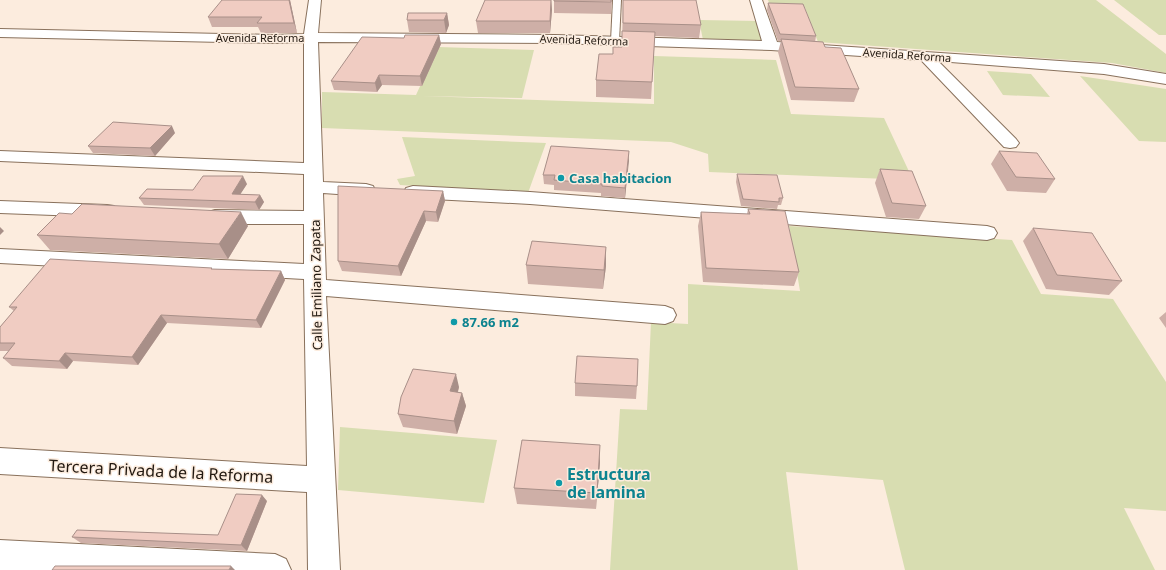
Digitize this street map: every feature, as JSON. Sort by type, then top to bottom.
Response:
[{"type":"street","name":"Calle Emiliano Zapata","points":[[315,0],[311,38],[315,279],[324,570]]},
{"type":"street","points":[[756,0],[771,46]]},
{"type":"street","name":"Avenida Reforma","points":[[0,33],[266,39],[357,37],[615,41],[771,46],[1104,69],[1166,79]]},
{"type":"street","points":[[925,56],[1010,143]]},
{"type":"street","points":[[0,156],[314,178],[391,191],[530,198],[987,233]]},
{"type":"street","points":[[0,207],[126,212]]},
{"type":"street","points":[[197,216],[252,218],[314,217]]},
{"type":"street","points":[[0,256],[315,279],[666,315]]},
{"type":"street","name":"Tercera Privada de la Reforma","points":[[0,461],[322,480]]},
{"type":"street","points":[[0,554],[275,570]]},
{"type":"lane","points":[[615,41],[617,0]]},
{"type":"green space","points":[[768,0],[1096,0],[1166,54],[1166,73],[1112,63],[818,42],[805,8],[771,7]]},
{"type":"green space","points":[[1114,0],[1166,0],[1166,35],[1159,35]]},
{"type":"green space","points":[[699,20],[758,21],[764,43],[703,40]]},
{"type":"green space","points":[[438,47],[534,50],[522,98],[422,96],[654,104],[654,56],[776,60],[791,114],[884,118],[913,180],[709,172],[708,154],[671,142],[322,128],[322,92],[416,95]]},
{"type":"green space","points":[[987,71],[1031,74],[1050,97],[1003,95]]},
{"type":"green space","points":[[1080,76],[1166,89],[1166,142],[1139,141]]},
{"type":"green space","points":[[402,137],[546,143],[528,193],[400,185],[397,179],[415,176]]},
{"type":"green space","points":[[789,226],[1012,240],[1041,294],[1113,299],[1166,382],[1166,511],[1124,508],[1155,570],[905,570],[883,480],[786,472],[798,570],[610,570],[620,409],[647,410],[651,322],[688,324],[688,284],[800,291]]},
{"type":"green space","points":[[340,427],[497,440],[484,503],[338,490]]},
{"type":"building","points":[[222,0],[289,0],[294,23],[257,23],[262,17],[208,17]]},
{"type":"building","points":[[485,0],[551,0],[550,21],[476,21]]},
{"type":"building","points":[[611,0],[611,2],[554,1]]},
{"type":"building","points":[[623,0],[696,0],[701,25],[623,23]]},
{"type":"building","points":[[768,3],[803,4],[816,36],[780,34]]},
{"type":"building","points":[[408,13],[447,13],[444,20],[407,20]]},
{"type":"building","points":[[622,31],[655,32],[652,82],[596,80],[599,54],[613,54],[613,47],[622,47]]},
{"type":"building","points":[[405,35],[439,35],[420,76],[379,75],[375,83],[331,81],[362,37],[404,38]]},
{"type":"building","points":[[781,39],[823,42],[825,47],[841,48],[859,89],[795,87]]},
{"type":"building","points":[[113,122],[172,126],[150,148],[88,146]]},
{"type":"building","points":[[551,146],[629,151],[625,188],[602,186],[602,184],[554,180],[555,175],[543,175]]},
{"type":"building","points":[[999,151],[1037,153],[1055,179],[1016,177]]},
{"type":"building","points":[[880,169],[912,171],[926,206],[892,203]]},
{"type":"building","points":[[737,174],[777,175],[783,198],[779,198],[779,202],[743,199]]},
{"type":"building","points":[[203,176],[243,176],[232,194],[260,195],[255,202],[139,198],[147,189],[193,190]]},
{"type":"building","points":[[338,186],[443,191],[436,212],[424,211],[398,266],[338,261]]},
{"type":"building","points":[[82,204],[241,212],[219,244],[37,235],[59,213],[72,214]]},
{"type":"building","points":[[748,209],[785,211],[799,272],[706,268],[701,212],[750,214]]},
{"type":"building","points":[[1033,228],[1092,233],[1122,281],[1057,275]]},
{"type":"building","points":[[532,241],[606,247],[604,270],[526,265]]},
{"type":"building","points":[[50,259],[212,268],[211,269],[281,271],[256,320],[161,315],[132,357],[65,353],[59,361],[3,358],[15,343],[0,343],[0,327],[17,307],[9,307]]},
{"type":"building","points":[[577,356],[638,359],[637,386],[575,383]]},
{"type":"building","points":[[413,369],[456,374],[450,391],[462,393],[454,421],[398,414],[401,397]]},
{"type":"building","name":"Estructura de lamina","points":[[522,440],[600,445],[597,493],[514,488]]},
{"type":"building","points":[[236,494],[262,495],[241,545],[72,537],[77,530],[218,535]]},
{"type":"building","points":[[55,566],[231,566],[229,570],[52,570]]},
{"type":"place","name":"Casa habitacion","points":[[561,178]]},
{"type":"place","name":"87.66 m2","points":[[454,322]]},
{"type":"place","name":"Estructura de lamina","points":[[559,483]]}]
